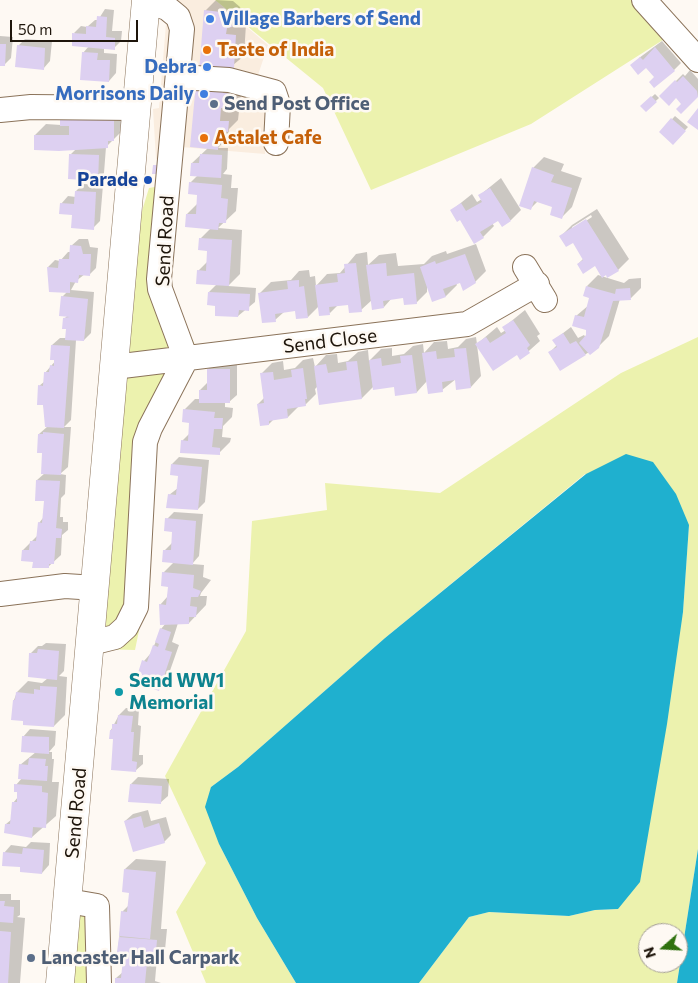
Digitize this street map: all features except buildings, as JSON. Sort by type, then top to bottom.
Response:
[{"type":"main road","name":"Send Road","points":[[60,983],[96,588],[135,108],[146,1]]},
{"type":"street","points":[[644,0],[698,60]]},
{"type":"street","name":"Send Road","points":[[146,1],[167,8],[178,17],[182,29],[159,279],[160,289],[186,359]]},
{"type":"street","points":[[178,77],[229,80],[274,92],[278,104],[276,143]]},
{"type":"street","points":[[0,110],[31,107],[135,108]]},
{"type":"street","name":"Send Close","points":[[114,367],[467,324],[536,284]]},
{"type":"street","points":[[91,644],[114,637],[126,627],[136,607],[145,442],[150,428],[186,359]]},
{"type":"street","points":[[0,594],[65,586],[96,588]]},
{"type":"street","points":[[68,901],[97,906],[99,983]]},
{"type":"shaded area","points":[[168,0],[215,0],[268,45],[256,81],[271,96],[265,154],[181,147],[165,161],[156,159],[153,109],[159,108]]},
{"type":"green space","points":[[215,0],[632,0],[666,38],[531,124],[371,190],[323,88]]},
{"type":"green space","points":[[177,183],[169,287],[198,352],[154,424],[142,616],[135,650],[97,649],[134,237],[149,188]]},
{"type":"green space","points":[[698,337],[698,849],[686,923],[638,923],[638,973],[679,973],[677,983],[419,983],[469,917],[489,912],[569,916],[595,910],[618,909],[683,612],[689,525],[585,474],[385,638],[238,767],[211,787],[219,844],[257,918],[296,983],[206,983],[176,912],[206,863],[165,776],[246,631],[252,521],[327,510],[325,483],[440,493],[621,373]]},
{"type":"green space","points":[[73,897],[101,904],[103,983],[68,983]]},
{"type":"water","points":[[626,454],[653,462],[676,494],[689,525],[683,612],[667,724],[640,882],[618,909],[595,910],[569,916],[489,912],[469,917],[419,983],[296,983],[257,918],[219,844],[205,807],[211,787],[238,767],[385,638],[586,474]]},
{"type":"water","points":[[698,849],[698,983],[677,983],[679,973],[688,973],[688,923],[686,923]]},
{"type":"place","name":"Village Barbers of Send","points":[[210,19]]},
{"type":"place","name":"Taste of India","points":[[207,50]]},
{"type":"place","name":"Debra","points":[[207,67]]},
{"type":"place","name":"Morrisons Daily","points":[[204,94]]},
{"type":"place","name":"Send Post Office","points":[[214,104]]},
{"type":"place","name":"Astalet Cafe","points":[[204,138]]},
{"type":"place","name":"Parade","points":[[148,180]]},
{"type":"place","name":"Send WW1 Memorial","points":[[119,692]]},
{"type":"place","name":"Lancaster Hall Carpark","points":[[31,958]]}]
